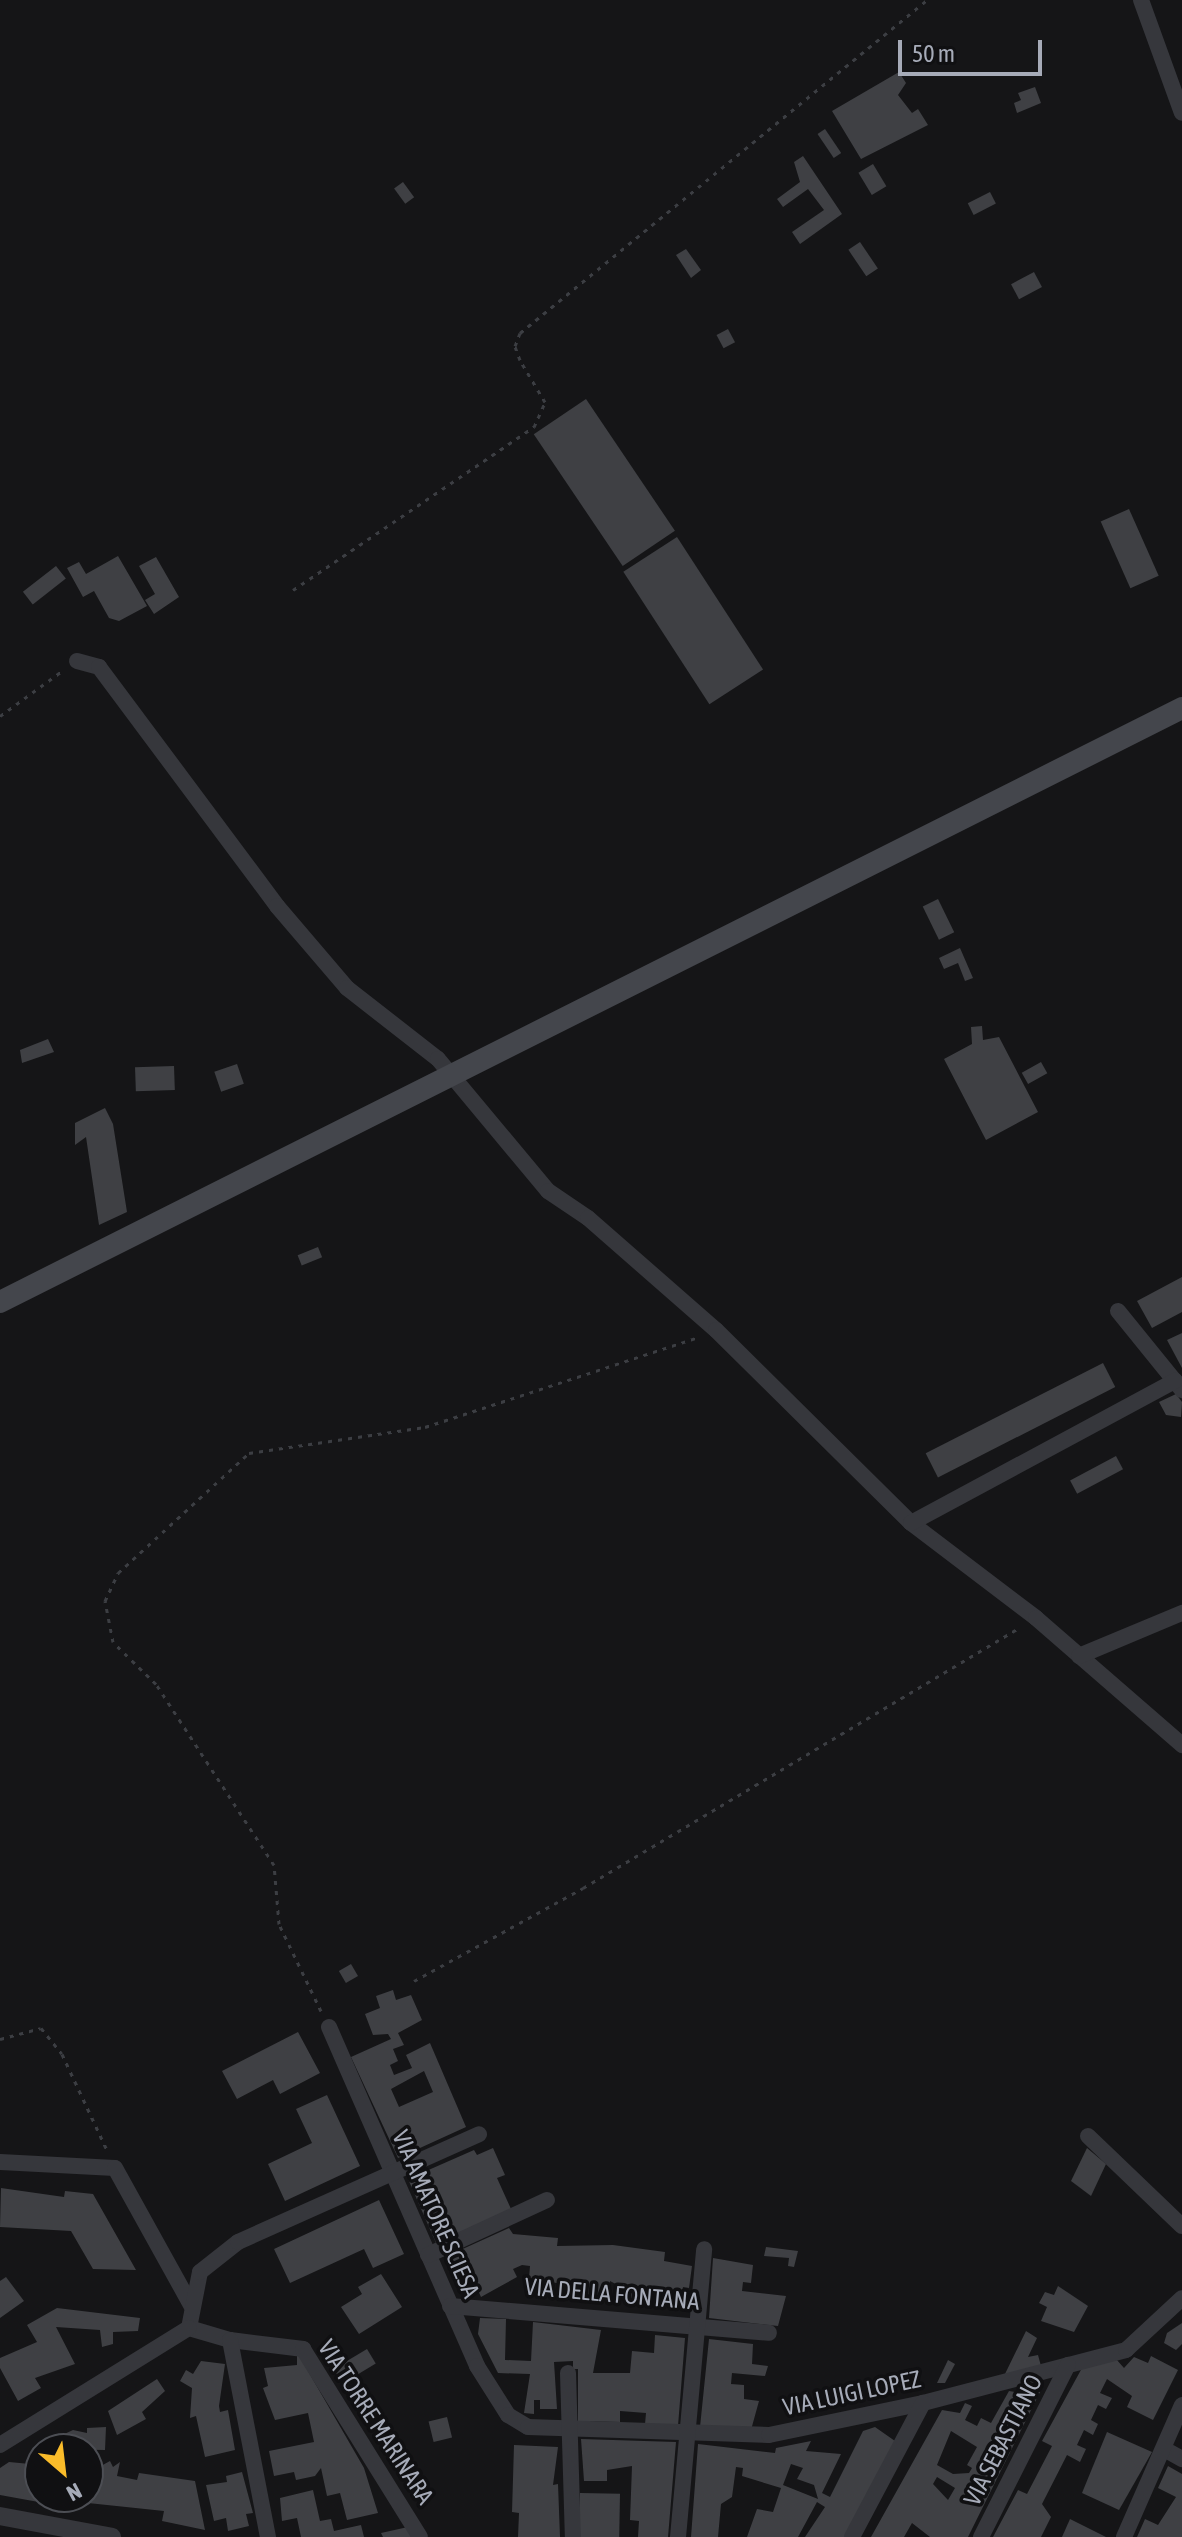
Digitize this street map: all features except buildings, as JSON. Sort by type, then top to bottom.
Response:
[{"type":"main road","points":[[0,1302],[1182,708]]},
{"type":"street","points":[[1141,0],[1182,113]]},
{"type":"street","points":[[77,661],[99,667],[277,906],[347,988],[452,1075],[548,1191],[588,1218],[716,1330],[911,1523],[1036,1618],[1182,1745]]},
{"type":"street","points":[[911,1523],[1178,1386],[1118,1311]]},
{"type":"street","points":[[1079,1656],[1182,1613]]},
{"type":"street","name":"VIA AMATORE SCIESA","points":[[329,2027],[477,2366],[508,2415]]},
{"type":"street","points":[[0,2445],[189,2328],[191,2305],[200,2272],[238,2242],[479,2134]]},
{"type":"street","points":[[1088,2136],[1182,2226]]},
{"type":"street","points":[[0,2162],[115,2168],[191,2305]]},
{"type":"street","points":[[428,2255],[547,2200]]},
{"type":"street","points":[[678,2537],[704,2249]]},
{"type":"street","name":"VIA LUIGI LOPEZ","points":[[508,2415],[528,2427],[568,2431],[769,2435],[923,2403],[1133,2345],[1182,2298]]},
{"type":"street","name":"VIA DELLA FONTANA","points":[[450,2306],[769,2333]]},
{"type":"street","name":"VIA TORRE MARINARA","points":[[189,2328],[230,2340],[303,2349],[420,2537]]},
{"type":"street","points":[[230,2340],[268,2537]]},
{"type":"street","name":"VIA SEBASTIANO","points":[[981,2537],[1068,2365]]},
{"type":"street","points":[[568,2373],[573,2537]]},
{"type":"street","points":[[852,2537],[923,2403]]},
{"type":"street","points":[[1124,2537],[1182,2405]]},
{"type":"street","points":[[1164,2449],[1182,2459]]},
{"type":"street","points":[[0,2516],[112,2537]]},
{"type":"path","points":[[293,590],[534,427],[545,402],[520,360],[515,346],[520,333],[927,0]]},
{"type":"path","points":[[0,716],[77,661]]},
{"type":"path","points":[[329,2027],[279,1924],[274,1865],[156,1684],[113,1642],[105,1601],[118,1573],[249,1453],[425,1427],[716,1330]]},
{"type":"path","points":[[414,1981],[583,1888],[1036,1618]]},
{"type":"path","points":[[0,2039],[41,2028],[52,2039],[115,2168]]}]
